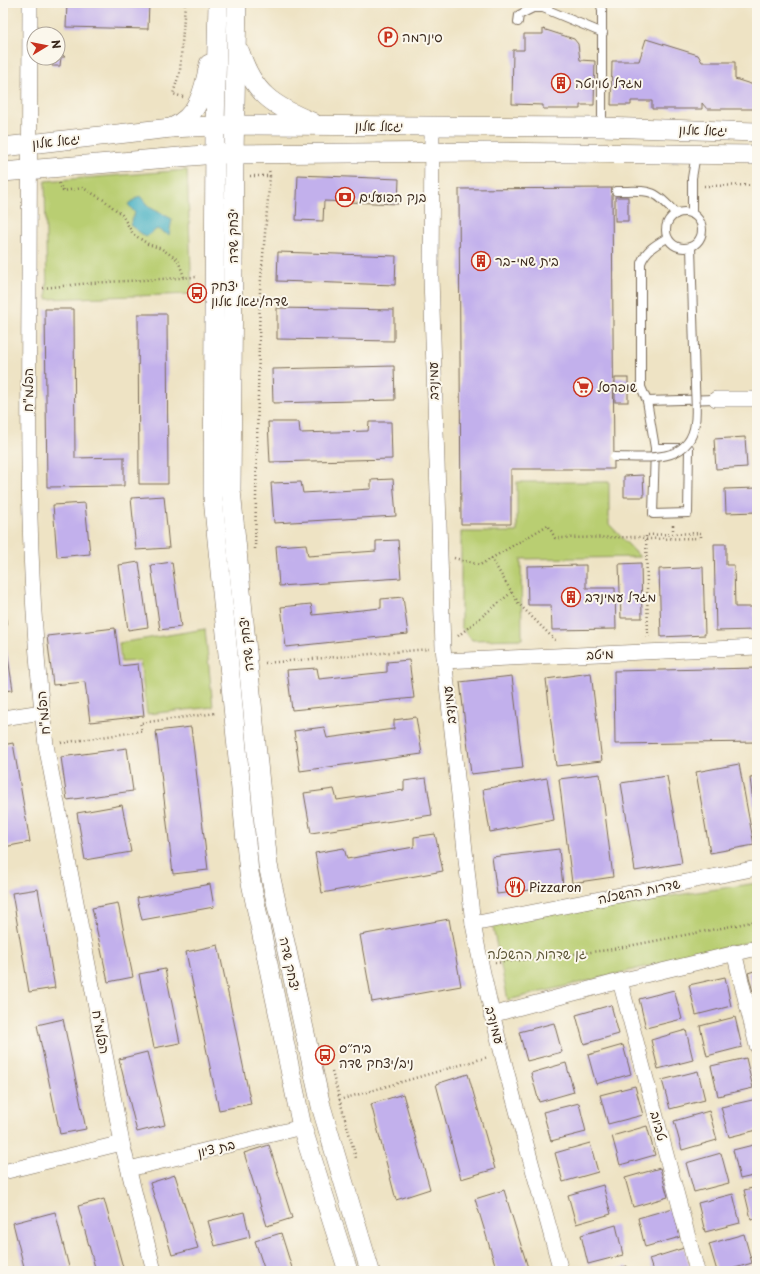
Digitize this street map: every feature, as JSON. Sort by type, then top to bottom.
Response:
[{"type":"street","name":"הפלמ\"ח","points":[[30,3],[27,413],[31,578],[42,712],[46,745],[122,1144],[154,1271]]},
{"type":"street","name":"יצחק שדה","points":[[237,3],[234,125],[231,490],[268,865],[321,1106],[370,1271]]},
{"type":"street","name":"יצחק שדה","points":[[218,5],[215,126],[212,498],[249,873],[302,1127],[348,1271]]},
{"type":"street","points":[[171,128],[188,119],[198,104],[206,78],[218,5]]},
{"type":"street","points":[[236,40],[245,68],[258,90],[282,108],[318,125]]},
{"type":"street","name":"יגאל אלון","points":[[3,147],[171,128],[234,125],[602,127],[757,132]]},
{"type":"street","name":"עמינדב","points":[[432,127],[434,394],[443,654],[473,924],[491,1015],[560,1271]]},
{"type":"street","name":"יגאל אלון","points":[[3,172],[51,166],[215,154],[431,152],[757,155]]},
{"type":"street","points":[[716,399],[757,399]]},
{"type":"street","name":"מיטב","points":[[443,654],[570,655],[757,647]]},
{"type":"street","points":[[3,718],[42,712]]},
{"type":"street","name":"שדרות ההשכלה","points":[[473,924],[757,868]]},
{"type":"street","points":[[491,1015],[734,952],[757,948]]},
{"type":"street","points":[[734,952],[757,1046]]},
{"type":"street","name":"טביוב","points":[[620,981],[697,1271]]},
{"type":"street","name":"בת ציון","points":[[129,1169],[302,1127]]},
{"type":"street","points":[[3,1172],[122,1144]]},
{"type":"lane","points":[[600,3],[602,10],[603,32],[602,127]]},
{"type":"lane","points":[[518,22],[519,15],[525,11],[542,8],[603,32]]},
{"type":"lane","points":[[692,214],[692,186],[696,154]]},
{"type":"lane","points":[[616,191],[650,192],[663,198],[676,214]]},
{"type":"lane","points":[[687,212],[692,214],[700,222],[702,228],[699,239],[691,247],[685,248],[675,246],[667,238],[666,227],[668,221],[676,214],[687,212]]},
{"type":"lane","points":[[655,448],[689,448],[688,513],[653,514],[655,448],[647,401],[641,387],[641,263],[645,254],[652,247],[667,238]]},
{"type":"lane","points":[[614,457],[652,457],[671,455],[687,444],[693,433],[695,423],[695,383],[691,247]]},
{"type":"lane","points":[[647,401],[716,399]]},
{"type":"path","points":[[173,94],[180,70],[185,3]]},
{"type":"path","points":[[51,166],[63,191],[83,188],[104,200],[122,214],[133,234],[148,244],[162,249],[178,260],[184,277]]},
{"type":"path","points":[[255,550],[260,290],[270,176]]},
{"type":"path","points":[[692,186],[757,185]]},
{"type":"path","points":[[29,290],[90,283],[200,276]]},
{"type":"path","points":[[673,513],[673,534]]},
{"type":"path","points":[[455,558],[480,565],[548,525],[555,538],[640,537],[647,539],[701,538],[701,533],[646,535],[647,539],[648,652]]},
{"type":"path","points":[[491,558],[519,604],[570,655]]},
{"type":"path","points":[[248,664],[443,654],[512,592]]},
{"type":"path","points":[[46,745],[142,732],[140,723],[233,711]]},
{"type":"path","points":[[481,965],[608,950],[757,921]]},
{"type":"path","points":[[321,1106],[502,1053]]},
{"type":"green space","points":[[187,170],[192,294],[47,299],[45,181]]},
{"type":"green space","points":[[517,482],[609,482],[609,524],[640,557],[521,559],[522,639],[472,640],[461,627],[461,532],[517,532]]},
{"type":"green space","points":[[205,629],[213,707],[147,714],[140,661],[121,662],[119,643]]},
{"type":"green space","name":"גן שדרות ההשכלה","points":[[757,883],[757,940],[508,1000],[492,923]]},
{"type":"water","points":[[140,196],[149,207],[172,219],[169,235],[157,229],[146,237],[130,225],[135,213],[128,204]]},
{"type":"building","points":[[67,3],[149,3],[148,29],[66,27]]},
{"type":"building","points":[[543,29],[574,39],[578,44],[580,60],[595,61],[594,105],[580,105],[580,109],[543,109],[543,105],[512,104],[513,50],[524,50],[524,34],[543,34]]},
{"type":"building","points":[[646,39],[698,55],[702,62],[735,62],[735,79],[757,86],[757,109],[707,109],[702,103],[702,109],[652,109],[652,101],[631,101],[631,105],[611,105],[612,61],[639,61]]},
{"type":"building","points":[[298,175],[399,179],[398,204],[324,201],[323,221],[296,220]]},
{"type":"building","points":[[612,188],[614,469],[511,469],[511,524],[461,524],[459,189]]},
{"type":"building","points":[[615,197],[628,197],[628,221],[615,221]]},
{"type":"building","points":[[755,207],[757,207],[757,228],[756,228]]},
{"type":"building","points":[[278,252],[396,256],[395,285],[277,281]]},
{"type":"building","points":[[277,308],[394,310],[394,341],[277,339]]},
{"type":"building","points":[[45,309],[74,309],[75,458],[124,457],[124,486],[47,487]]},
{"type":"building","points":[[138,314],[167,314],[168,484],[139,484]]},
{"type":"building","points":[[394,366],[395,400],[273,403],[272,369]]},
{"type":"building","points":[[615,378],[628,378],[628,402],[615,402]]},
{"type":"building","points":[[268,422],[299,422],[300,433],[368,431],[369,422],[391,422],[392,459],[270,462]]},
{"type":"building","points":[[745,437],[747,467],[716,469],[714,439]]},
{"type":"building","points":[[643,475],[644,497],[624,497],[624,476]]},
{"type":"building","points":[[393,479],[396,516],[274,523],[271,483],[301,482],[303,493],[371,489],[371,480]]},
{"type":"building","points":[[757,488],[757,512],[726,513],[725,489]]},
{"type":"building","points":[[164,496],[169,548],[136,550],[131,498]]},
{"type":"building","points":[[85,503],[90,554],[57,557],[53,505]]},
{"type":"building","points":[[398,540],[401,578],[279,586],[276,546],[306,544],[308,556],[376,551],[376,541]]},
{"type":"building","points":[[714,544],[726,544],[726,565],[734,565],[735,607],[754,607],[755,630],[716,631]]},
{"type":"building","points":[[139,562],[148,627],[128,630],[119,565]]},
{"type":"building","points":[[172,562],[181,627],[160,630],[151,565]]},
{"type":"building","points":[[641,563],[642,618],[621,618],[619,564]]},
{"type":"building","name":"מגדל עמינדב","points":[[586,565],[586,588],[615,588],[616,629],[552,630],[551,605],[528,605],[527,566]]},
{"type":"building","points":[[703,567],[705,635],[661,637],[659,569]]},
{"type":"building","points":[[403,597],[408,634],[286,647],[281,607],[311,604],[313,615],[381,608],[381,599]]},
{"type":"building","points":[[3,602],[7,626],[3,627]]},
{"type":"building","points":[[115,628],[120,666],[138,664],[144,716],[90,722],[85,682],[53,685],[47,636]]},
{"type":"building","points":[[3,638],[5,638],[13,690],[3,691]]},
{"type":"building","points":[[409,660],[414,698],[292,710],[287,670],[317,668],[319,679],[387,672],[387,662]]},
{"type":"building","points":[[757,668],[757,742],[615,744],[614,671]]},
{"type":"building","points":[[591,673],[602,761],[556,766],[546,679]]},
{"type":"building","points":[[512,676],[523,768],[471,774],[460,682]]},
{"type":"building","points":[[416,717],[422,754],[300,771],[294,731],[324,727],[327,738],[394,729],[394,720]]},
{"type":"building","points":[[191,727],[208,870],[173,874],[156,731]]},
{"type":"building","points":[[13,743],[30,842],[4,847],[3,745]]},
{"type":"building","points":[[127,748],[133,791],[67,800],[61,757]]},
{"type":"building","points":[[739,764],[754,845],[710,853],[696,772]]},
{"type":"building","points":[[600,774],[613,877],[572,883],[559,779]]},
{"type":"building","points":[[667,776],[682,863],[635,871],[621,783]]},
{"type":"building","points":[[757,777],[757,825],[756,825],[750,778]]},
{"type":"building","points":[[426,778],[432,815],[311,833],[304,793],[334,789],[337,800],[404,790],[404,781]]},
{"type":"building","points":[[547,778],[554,820],[490,832],[483,789]]},
{"type":"building","points":[[122,805],[131,852],[85,860],[77,813]]},
{"type":"building","points":[[435,834],[443,871],[322,893],[315,853],[344,848],[347,859],[414,847],[414,837]]},
{"type":"building","points":[[559,849],[563,886],[497,894],[492,857]]},
{"type":"building","points":[[210,884],[214,907],[142,920],[137,898]]},
{"type":"building","points":[[38,889],[55,988],[29,992],[12,893]]},
{"type":"building","points":[[118,903],[133,977],[108,982],[92,908]]},
{"type":"building","points":[[449,919],[461,986],[372,1002],[360,935]]},
{"type":"building","points":[[218,945],[251,1104],[219,1110],[186,952]]},
{"type":"building","points":[[165,969],[180,1043],[154,1048],[139,974]]},
{"type":"building","points":[[757,970],[757,991],[753,992],[748,973]]},
{"type":"building","points":[[725,977],[731,1006],[696,1015],[689,985]]},
{"type":"building","points":[[674,990],[682,1019],[646,1028],[639,999]]},
{"type":"building","points":[[611,1005],[619,1034],[584,1044],[576,1015]]},
{"type":"building","points":[[735,1017],[742,1047],[707,1056],[700,1026]]},
{"type":"building","points":[[63,1019],[86,1129],[60,1134],[37,1025]]},
{"type":"building","points":[[554,1023],[562,1052],[527,1061],[519,1032]]},
{"type":"building","points":[[686,1030],[693,1060],[658,1069],[651,1040]]},
{"type":"building","points":[[623,1045],[631,1074],[596,1084],[588,1055]]},
{"type":"building","points":[[147,1052],[165,1125],[137,1132],[119,1059]]},
{"type":"building","points":[[746,1058],[753,1088],[718,1096],[711,1066]]},
{"type":"building","points":[[566,1063],[574,1092],[539,1102],[531,1073]]},
{"type":"building","points":[[698,1071],[705,1100],[670,1109],[662,1080]]},
{"type":"building","points":[[468,1074],[495,1169],[461,1179],[436,1084]]},
{"type":"building","points":[[635,1086],[643,1115],[608,1124],[600,1095]]},
{"type":"building","points":[[403,1094],[430,1189],[396,1200],[371,1104]]},
{"type":"building","points":[[757,1099],[757,1130],[729,1137],[721,1107]]},
{"type":"building","points":[[579,1103],[586,1132],[551,1141],[543,1112]]},
{"type":"building","points":[[709,1111],[717,1140],[682,1150],[674,1121]]},
{"type":"building","points":[[647,1126],[655,1155],[620,1165],[612,1136]]},
{"type":"building","points":[[590,1143],[598,1172],[563,1182],[555,1153]]},
{"type":"building","points":[[757,1144],[757,1175],[740,1179],[733,1150]]},
{"type":"building","points":[[269,1145],[292,1218],[267,1226],[244,1153]]},
{"type":"building","points":[[721,1153],[729,1183],[694,1192],[686,1163]]},
{"type":"building","points":[[660,1168],[668,1197],[633,1207],[625,1178]]},
{"type":"building","points":[[175,1175],[198,1248],[172,1255],[150,1183]]},
{"type":"building","points":[[603,1185],[611,1214],[576,1224],[568,1195]]},
{"type":"building","points":[[757,1187],[757,1218],[751,1219],[744,1190]]},
{"type":"building","points":[[504,1190],[529,1271],[497,1271],[475,1199]]},
{"type":"building","points":[[733,1194],[740,1223],[705,1232],[698,1203]]},
{"type":"building","points":[[104,1199],[124,1271],[96,1271],[78,1206]]},
{"type":"building","points":[[673,1208],[680,1237],[645,1247],[638,1218]]},
{"type":"building","points":[[55,1212],[70,1271],[25,1271],[13,1223]]},
{"type":"building","points":[[244,1212],[250,1237],[215,1246],[208,1221]]},
{"type":"building","points":[[616,1225],[623,1255],[588,1264],[581,1235]]},
{"type":"building","points":[[281,1233],[293,1271],[265,1271],[255,1241]]},
{"type":"building","points":[[744,1234],[752,1263],[725,1271],[717,1271],[709,1244]]},
{"type":"building","points":[[684,1248],[691,1271],[653,1271],[649,1259]]},
{"type":"building","points":[[627,1266],[629,1271],[610,1271]]},
{"type":"place","name":"סינרמה","points":[[388,37]]},
{"type":"place","name":"מגדל טויוטה","points":[[561,83]]},
{"type":"place","name":"בנק הפועלים","points":[[345,197]]},
{"type":"place","name":"בית שמי-בר","points":[[481,261]]},
{"type":"place","name":"יצחק שדה/יגאל אלון","points":[[197,293]]},
{"type":"place","name":"שופרסל","points":[[583,387]]},
{"type":"place","name":"מגדל עמינדב","points":[[571,597]]},
{"type":"place","name":"Pizzaron","points":[[515,887]]},
{"type":"place","name":"ביה״ס ניב/יצחק שדה","points":[[325,1055]]}]
